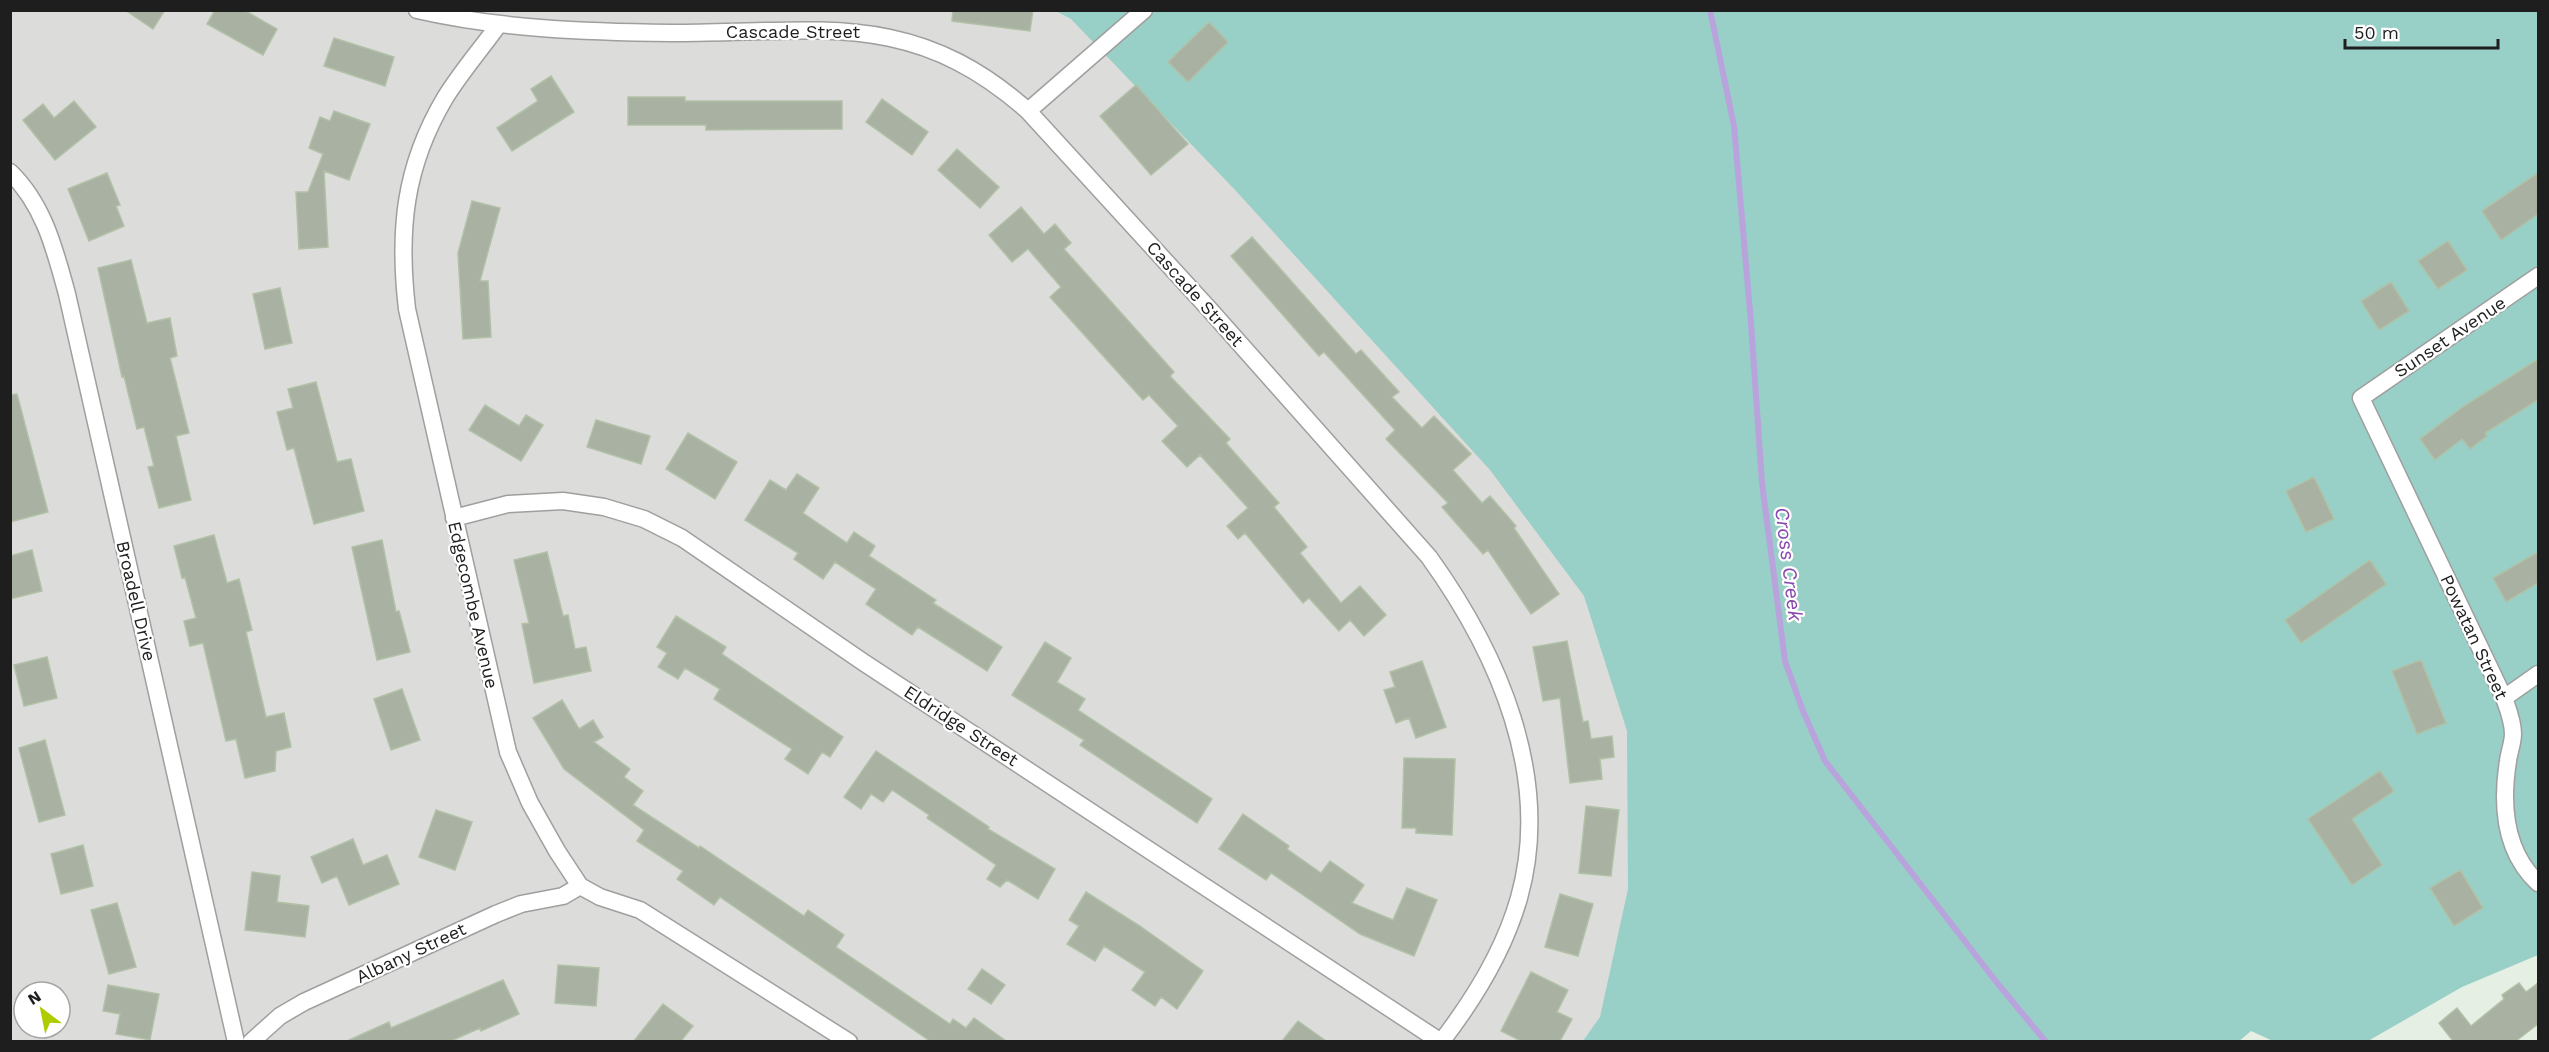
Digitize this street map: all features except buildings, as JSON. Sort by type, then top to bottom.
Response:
[{"type":"street","name":"Cascade Street","points":[[417,10],[459,19],[575,30],[672,33],[829,29],[871,33],[911,42],[950,57],[987,77],[1028,111],[1210,309],[1429,557],[1460,602],[1494,666],[1509,706],[1520,746],[1529,815],[1527,856],[1519,897],[1505,937],[1487,974],[1465,1010],[1441,1041]]},
{"type":"street","points":[[1028,111],[1144,10]]},
{"type":"street","name":"Edgecombe Avenue","points":[[500,24],[447,95],[433,120],[417,158],[406,199],[402,240],[407,309],[508,752],[530,803],[580,886]]},
{"type":"street","name":"Broadell Drive","points":[[10,172],[34,201],[46,226],[67,294],[236,1041]]},
{"type":"street","name":"Sunset Avenue","points":[[2361,398],[2538,276]]},
{"type":"street","name":"Powatan Street","points":[[2361,398],[2504,698],[2513,732],[2505,788],[2507,830],[2517,855],[2538,883]]},
{"type":"street","name":"Eldridge Street","points":[[454,518],[507,504],[563,501],[604,507],[644,519],[682,538],[863,662],[1441,1041]]},
{"type":"street","points":[[2504,698],[2538,674]]},
{"type":"street","points":[[580,886],[600,897],[640,910],[849,1041]]},
{"type":"street","name":"Albany Street","points":[[251,1041],[280,1016],[304,1002],[496,914],[521,904],[563,896],[580,886]]},
{"type":"shaded area","points":[[10,11],[1266,11],[1637,426],[1698,1041],[11,1041]]},
{"type":"shaded area","points":[[1056,11],[2538,11],[2538,955],[2462,987],[2368,1041],[2273,1041],[2251,1031],[2238,1042],[1583,1041],[1600,1017],[1628,889],[1627,731],[1584,596],[1490,470],[1237,192],[1071,19]]},
{"type":"waterway","name":"Cross Creek","points":[[1710,10],[1734,126],[1762,483],[1785,661],[1803,711],[1825,761],[1998,984],[2046,1042]]}]
